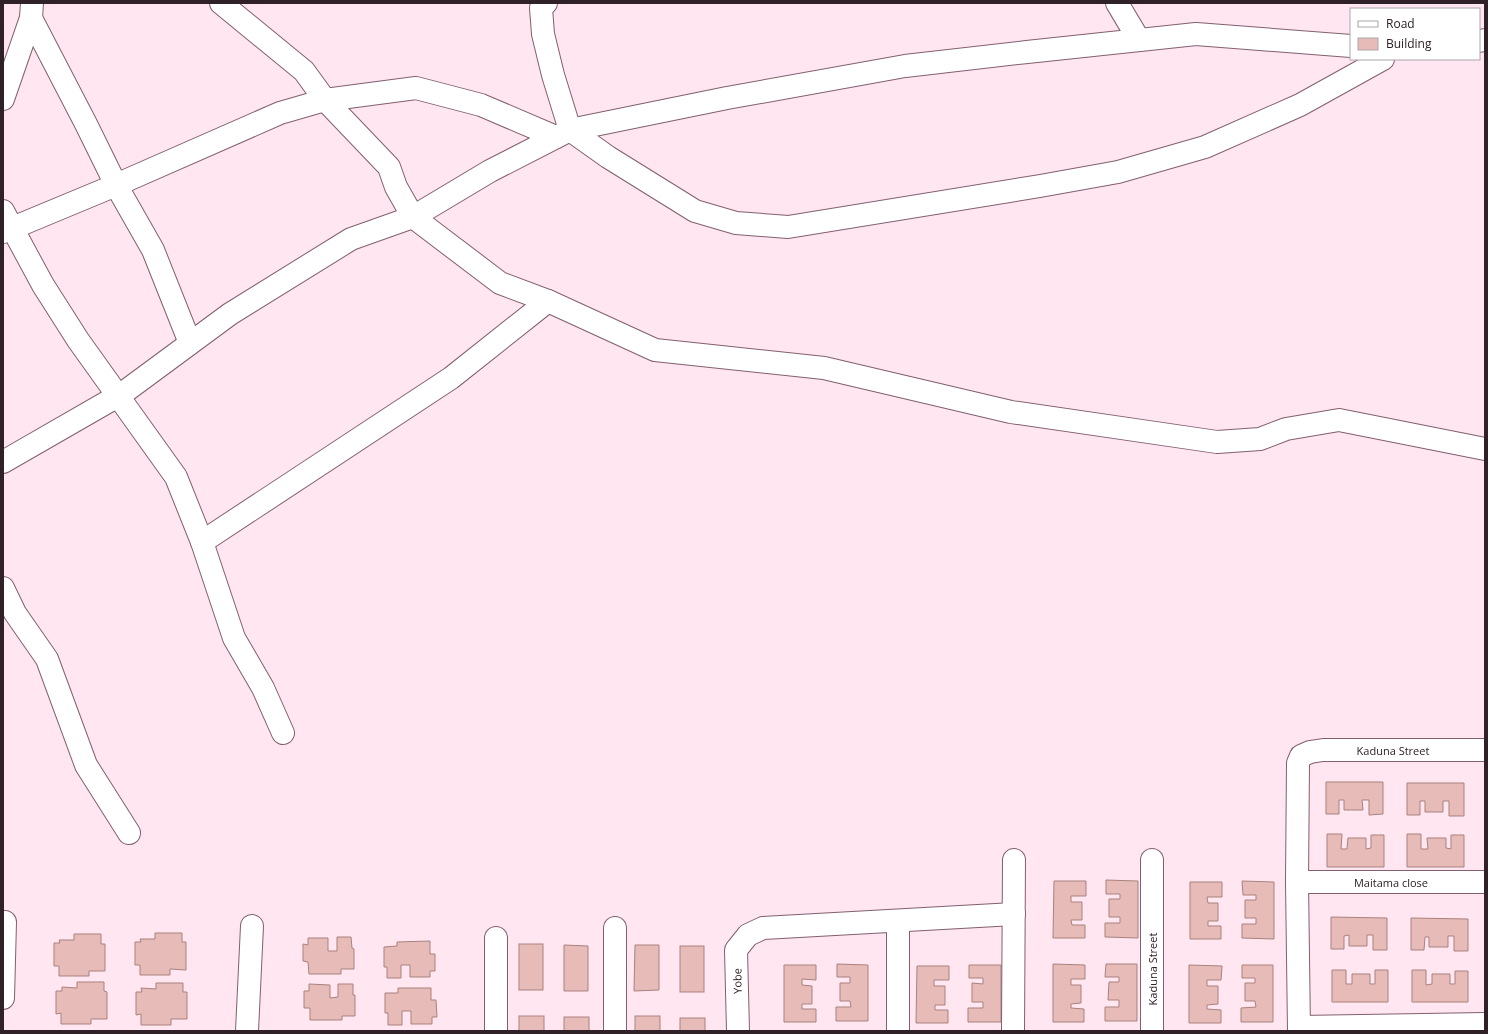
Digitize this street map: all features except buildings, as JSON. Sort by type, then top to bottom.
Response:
[{"type":"street","points":[[221,3],[304,71],[325,100],[389,167],[396,187],[413,218],[500,283],[548,301],[655,350],[824,368],[1010,412],[1217,442],[1260,438],[1286,429],[1339,420],[1485,448]]},
{"type":"street","points":[[546,3],[541,8],[543,34],[553,75],[563,134]]},
{"type":"street","points":[[1117,3],[1139,40]]},
{"type":"street","points":[[3,99],[11,58],[32,11]]},
{"type":"street","points":[[32,11],[116,185],[153,250],[190,343]]},
{"type":"street","points":[[3,462],[117,396],[230,314],[351,239],[413,218],[490,171],[563,134],[727,98],[906,66],[1196,34],[1350,46]]},
{"type":"street","points":[[283,733],[263,688],[234,638],[202,542],[176,477],[117,396],[43,285],[6,223],[116,185],[280,113],[325,100],[416,88],[481,105],[563,134],[608,157],[695,211],[736,223],[788,227],[1040,186],[1125,170],[1205,147],[1300,105],[1381,60]]},
{"type":"street","points":[[202,542],[451,378],[548,301]]},
{"type":"street","points":[[3,588],[15,613],[47,659],[86,765],[129,833]]},
{"type":"street","name":"Kaduna Street","points":[[1297,882],[1298,763],[1301,756],[1310,752],[1323,750],[1485,750]]},
{"type":"street","points":[[1013,1031],[1014,860]]},
{"type":"street","name":"Kaduna Street","points":[[1152,860],[1152,1031]]},
{"type":"street","points":[[1297,882],[1299,1029],[1485,1024]]},
{"type":"street","name":"Maitama close","points":[[1297,882],[1485,882]]},
{"type":"street","points":[[898,1031],[898,921],[1014,914]]},
{"type":"street","name":"Yobe","points":[[738,1031],[736,950],[748,935],[763,928],[898,921]]},
{"type":"street","points":[[3,998],[5,922]]},
{"type":"street","points":[[247,1031],[252,926]]},
{"type":"street","points":[[615,928],[615,1031]]},
{"type":"street","points":[[496,938],[496,1031]]}]
